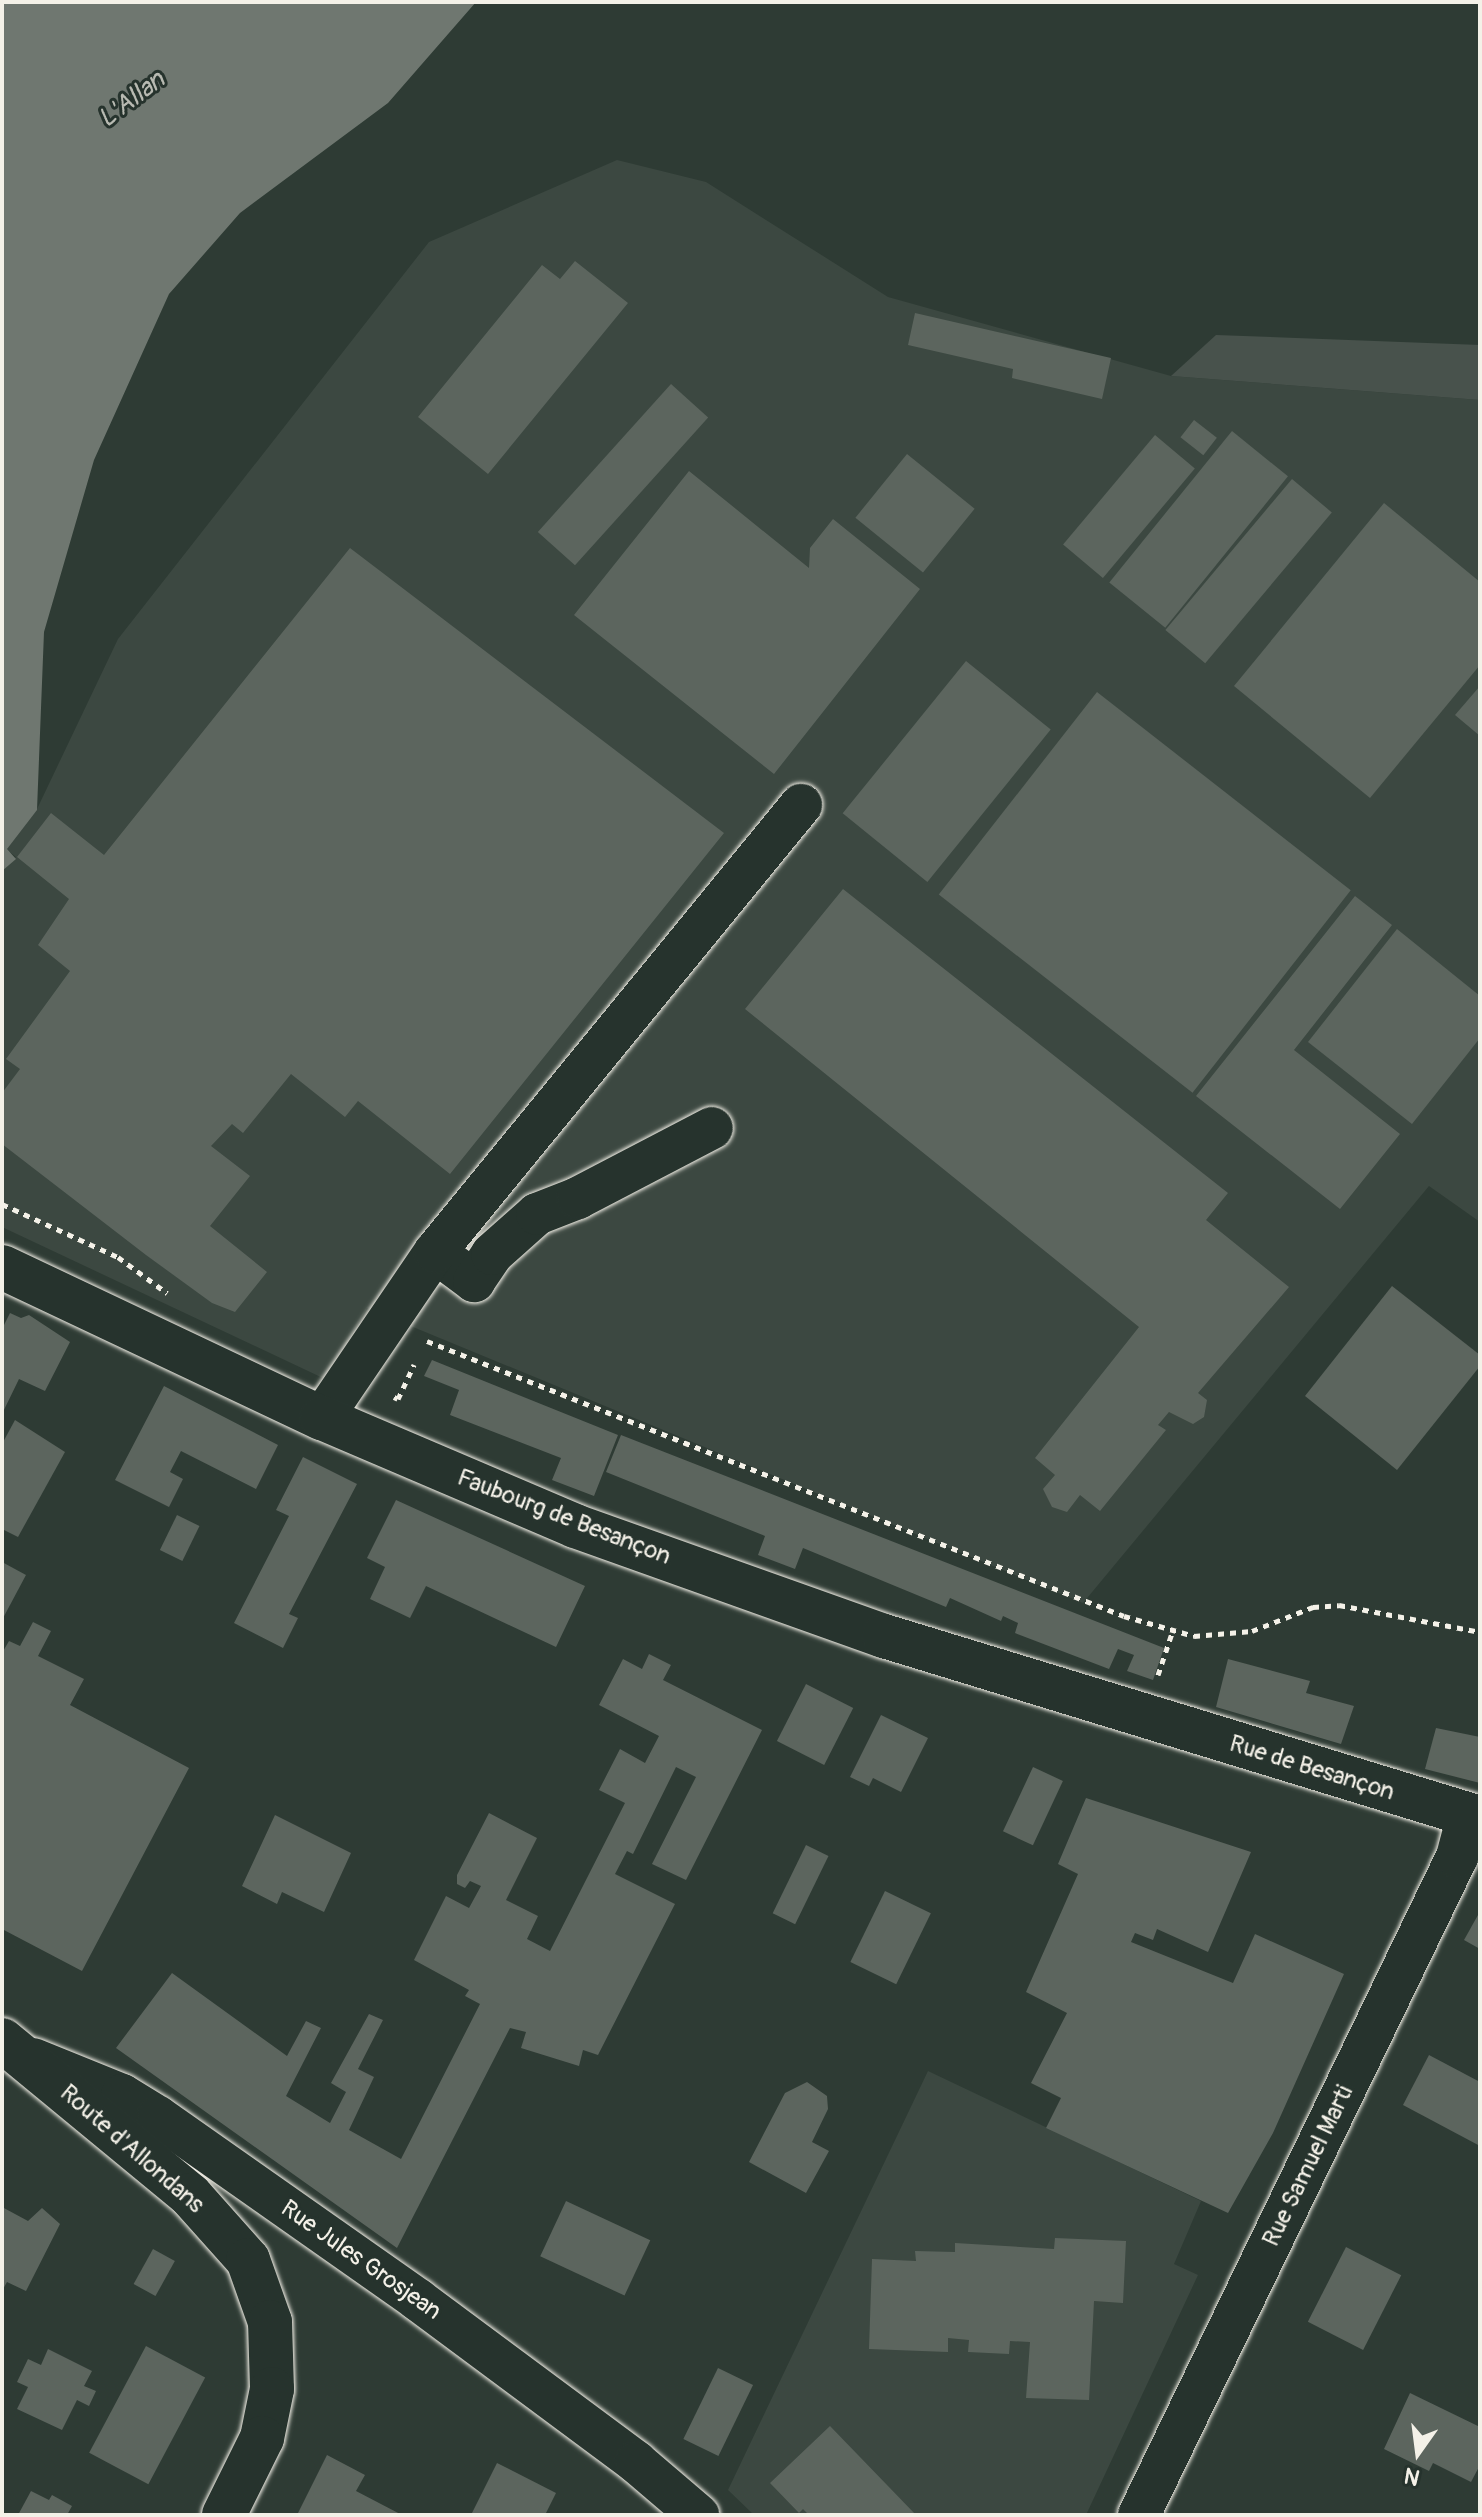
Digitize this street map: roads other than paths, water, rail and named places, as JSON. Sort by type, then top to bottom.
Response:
[{"type":"main road","name":"Faubourg de Besançon","points":[[2,1267],[322,1418],[575,1526],[884,1636],[1145,1718]]},
{"type":"main road","name":"Rue de Besançon","points":[[1145,1718],[1474,1816]]},
{"type":"main road","name":"Route d'Allondans","points":[[13,2048],[190,2195],[248,2260],[270,2322],[272,2389],[262,2438],[224,2515]]},
{"type":"street","points":[[322,1418],[346,1377],[435,1252],[801,805]]},
{"type":"street","points":[[435,1252],[474,1281],[492,1254],[537,1214],[578,1198],[712,1128]]},
{"type":"street","name":"Rue Samuel Marti","points":[[1139,2515],[1474,1816]]},
{"type":"street","name":"Rue Jules Grosjean","points":[[13,2048],[122,2095],[158,2117],[418,2300],[636,2462],[698,2515]]},
{"type":"water","name":"L'Allan","points":[[2,2],[476,2],[388,103],[240,213],[169,294],[94,460],[44,632],[37,810],[7,849],[16,859],[2,871]]}]
